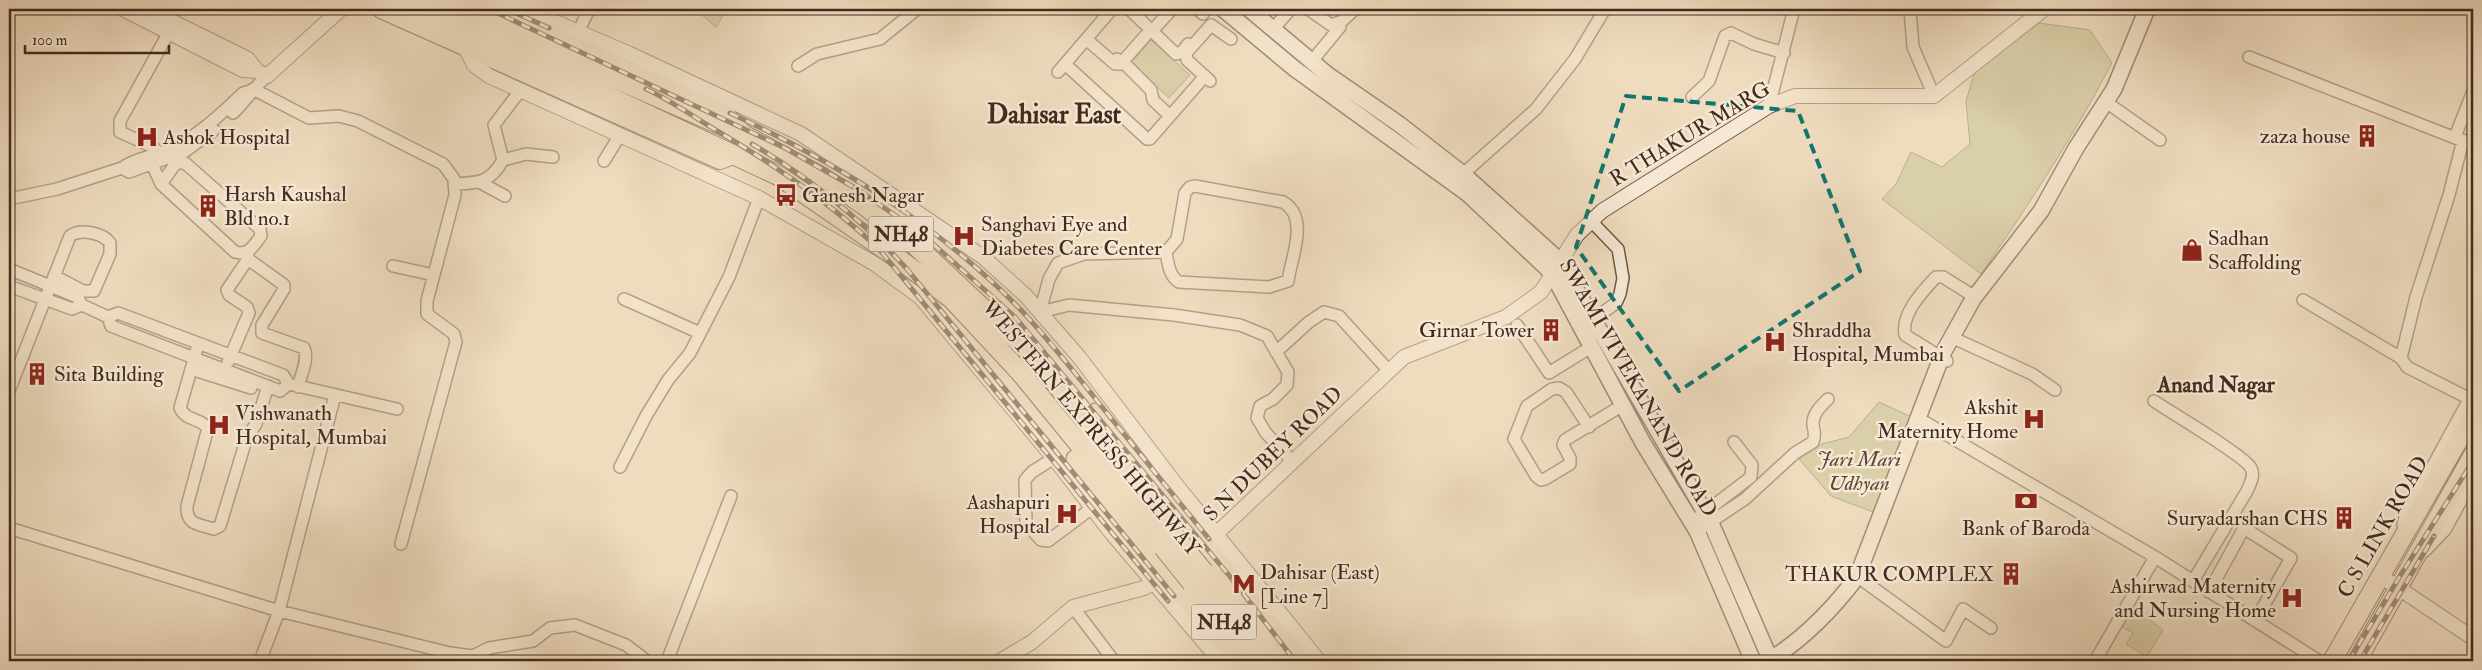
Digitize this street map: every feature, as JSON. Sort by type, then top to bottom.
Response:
[{"type":"highway","name":"WESTERN EXPRESS HIGHWAY","points":[[421,9],[736,154],[779,176],[823,204],[952,299],[1020,372],[1198,577],[1281,661]]},
{"type":"highway","name":"WESTERN EXPRESS HIGHWAY","points":[[456,9],[746,136],[822,177],[864,205],[914,245],[1036,358],[1169,542]]},
{"type":"highway","points":[[1036,358],[1052,360],[1211,540],[1300,661]]},
{"type":"highway","points":[[1020,372],[1022,392],[1161,580],[1239,661]]},
{"type":"highway","name":"WESTERN EXPRESS HIGHWAY","points":[[1198,577],[1256,661]]},
{"type":"main road","points":[[381,9],[720,160],[736,154]]},
{"type":"main road","points":[[498,9],[575,38],[726,115],[746,136]]},
{"type":"main road","name":"SWAMI VIVEKANAND ROAD","points":[[1223,9],[1295,69],[1468,194],[1552,273],[1623,406],[1694,527],[1753,661]]},
{"type":"main road","name":"SWAMI VIVEKANAND ROAD","points":[[1249,9],[1312,61],[1399,124],[1463,174],[1560,260],[1708,518],[1773,661]]},
{"type":"main road","points":[[1773,661],[1798,641],[1861,578],[1944,360],[1975,296],[2029,228],[2109,104],[2147,9]]},
{"type":"main road","points":[[1955,339],[1981,302],[2038,230],[2109,104],[2157,9]]},
{"type":"main road","name":"C S LINK ROAD","points":[[2332,661],[2412,523],[2472,402]]},
{"type":"main road","points":[[1631,420],[1647,412]]},
{"type":"main road","name":"C S LINK ROAD","points":[[2358,661],[2473,455]]},
{"type":"street","points":[[123,9],[242,70],[262,74]]},
{"type":"street","points":[[147,9],[248,59],[262,74]]},
{"type":"street","points":[[122,168],[130,172],[184,152],[207,136],[248,99],[262,74],[341,9]]},
{"type":"street","points":[[525,9],[575,38],[801,134],[983,257],[1026,296],[1079,357],[1211,540],[1319,661]]},
{"type":"street","points":[[575,38],[589,9]]},
{"type":"street","points":[[798,66],[817,54],[880,39],[917,9]]},
{"type":"street","points":[[1112,9],[1061,68],[1144,138],[1150,139],[1207,78],[1187,60],[1186,53],[1211,25],[1230,39]]},
{"type":"street","points":[[1129,9],[1149,33],[1176,54],[1182,52],[1196,34]]},
{"type":"street","points":[[1106,56],[1111,56],[1122,62],[1172,9]]},
{"type":"street","points":[[1271,27],[1283,9]]},
{"type":"street","points":[[1271,27],[1288,12],[1288,9]]},
{"type":"street","points":[[1308,9],[1331,25],[1342,22],[1355,9]]},
{"type":"street","points":[[1463,174],[1536,110],[1575,59],[1605,9]]},
{"type":"street","points":[[1769,106],[1784,54],[1794,9]]},
{"type":"street","points":[[1910,9],[1913,47],[1934,96],[2044,9]]},
{"type":"street","points":[[1312,61],[1340,27]]},
{"type":"street","points":[[159,153],[154,147],[120,132],[118,128],[120,121],[169,32]]},
{"type":"street","points":[[1692,97],[1709,82],[1725,36],[1732,33],[1754,44],[1784,54]]},
{"type":"street","points":[[1086,39],[1115,64],[1125,64],[1152,90],[1153,100],[1170,116]]},
{"type":"street","points":[[465,47],[474,66],[488,76],[759,198],[875,264],[920,297],[1054,458],[1092,508],[1161,580],[1220,661]]},
{"type":"street","points":[[2249,57],[2464,140]]},
{"type":"street","points":[[9,199],[57,189],[122,168],[129,163],[159,153],[187,140],[209,125],[243,93],[252,90],[309,118],[339,116],[358,121],[443,164],[454,179],[455,195],[427,301],[427,314],[454,334],[456,342],[401,544]]},
{"type":"street","points":[[503,160],[494,125],[520,91]]},
{"type":"street","points":[[2401,358],[2416,297],[2449,195],[2464,140],[2473,91]]},
{"type":"street","name":"R THAKUR MARG","points":[[1560,260],[1577,235],[1602,211],[1769,106],[1795,96],[1934,96]]},
{"type":"street","points":[[2109,104],[2160,140]]},
{"type":"street","points":[[604,162],[620,135]]},
{"type":"street","points":[[481,183],[498,168],[503,160],[526,154],[553,157]]},
{"type":"street","points":[[161,184],[176,163],[180,162],[188,166],[260,229],[261,236],[227,290],[229,295],[247,307],[249,313],[225,371]]},
{"type":"street","points":[[152,164],[161,184],[236,252],[248,256],[284,285],[262,325],[262,333],[304,348],[306,353],[305,361],[294,386]]},
{"type":"street","points":[[454,184],[481,183],[505,196]]},
{"type":"street","points":[[1040,312],[1049,279],[1058,263],[1084,254],[1166,252],[1177,239],[1185,193],[1190,187],[1195,186],[1283,202],[1294,213],[1298,234],[1288,281],[1281,285],[1269,287],[1179,282],[1174,279],[1170,270],[1166,252]]},
{"type":"street","points":[[620,467],[646,416],[668,380],[690,353],[729,277],[759,198]]},
{"type":"street","points":[[1591,221],[1618,249],[1623,278],[1616,303],[1594,319]]},
{"type":"street","points":[[9,269],[52,280],[91,292],[94,290],[110,254],[110,243],[103,236],[74,233],[70,236],[52,280],[9,391]]},
{"type":"street","name":"S N DUBEY ROAD","points":[[1000,661],[1032,642],[1073,607],[1144,588],[1161,580],[1211,540],[1292,461],[1404,357],[1506,317],[1541,292],[1560,260]]},
{"type":"street","points":[[393,266],[434,276]]},
{"type":"street","points":[[1944,360],[1904,335],[1903,327],[1909,312],[1936,278],[1942,278],[1975,296]]},
{"type":"street","points":[[52,280],[77,296],[82,305],[108,317],[118,313],[198,345],[283,375],[294,386]]},
{"type":"street","points":[[9,286],[72,309],[82,305]]},
{"type":"street","points":[[624,299],[700,333]]},
{"type":"street","points":[[2303,300],[2401,358],[2407,367],[2472,402],[2405,517],[2397,550]]},
{"type":"street","points":[[1040,312],[1069,305],[1174,315],[1240,325],[1267,336],[1288,372],[1287,385],[1273,399],[1260,406],[1257,418],[1266,433],[1292,461]]},
{"type":"street","points":[[1276,352],[1309,322],[1324,312],[1339,316],[1389,371]]},
{"type":"street","points":[[108,317],[111,326],[177,352],[192,364],[266,390],[280,391],[294,386],[396,409]]},
{"type":"street","points":[[132,334],[136,321]]},
{"type":"street","points":[[1517,324],[1549,374],[1591,347]]},
{"type":"street","points":[[177,352],[182,338]]},
{"type":"street","points":[[1955,339],[2032,374],[2055,390]]},
{"type":"street","points":[[198,345],[180,408],[186,417],[204,424],[208,428],[187,506],[187,515],[191,521],[214,529],[220,526],[247,437],[256,424],[266,390]]},
{"type":"street","points":[[192,364],[225,371],[266,390]]},
{"type":"street","points":[[1588,427],[1566,392],[1558,388],[1552,389],[1527,406],[1514,439],[1536,476],[1541,480],[1568,467],[1570,458],[1564,442],[1623,406]]},
{"type":"street","points":[[260,661],[279,611],[335,395]]},
{"type":"street","points":[[1694,527],[1745,499],[1795,453],[1814,442],[1816,434],[1812,422],[1815,414],[1828,399]]},
{"type":"street","points":[[2154,402],[2226,448],[2246,462],[2252,469],[2252,480],[2247,491],[2193,581]]},
{"type":"street","points":[[1921,420],[2155,557],[2319,661]]},
{"type":"street","points":[[1708,518],[1753,473],[1752,465],[1734,442]]},
{"type":"street","points":[[1054,458],[1032,472],[1025,480],[1026,523],[1041,540],[1048,541],[1092,508]]},
{"type":"street","points":[[2411,566],[2445,530],[2473,479]]},
{"type":"street","points":[[667,661],[731,496]]},
{"type":"street","points":[[9,528],[279,611],[450,653],[473,656],[489,648],[533,641],[550,628],[574,625],[626,645],[647,661]]},
{"type":"street","points":[[2210,592],[2244,528],[2291,558],[2255,621]]},
{"type":"street","points":[[2095,661],[2155,557]]},
{"type":"street","points":[[2382,577],[2473,638]]},
{"type":"street","points":[[1861,578],[1946,641],[1963,609],[1992,628]]},
{"type":"street","points":[[1073,607],[1114,661]]},
{"type":"highlighted area","points":[[1626,96],[1798,111],[1860,271],[1679,391],[1576,247]]},
{"type":"green space","points":[[695,9],[727,9],[716,27]]},
{"type":"green space","points":[[2039,23],[2090,30],[2112,63],[2050,171],[1981,274],[1882,199],[1896,184],[1911,152],[1942,167],[1970,144],[1966,101],[1975,71]]},
{"type":"green space","points":[[1151,40],[1190,75],[1169,98],[1131,63]]},
{"type":"green space","name":"Jari Mari Udhyan","points":[[1879,402],[1916,419],[1881,515],[1831,496],[1799,459],[1822,444],[1849,437]]},
{"type":"green space","points":[[2131,606],[2163,630],[2147,657],[2126,644],[2133,633],[2120,626]]},
{"type":"railway","points":[[489,9],[785,148],[857,189],[922,234],[1015,317],[1232,579],[1295,661]]},
{"type":"railway","points":[[507,9],[549,28]]},
{"type":"railway","points":[[646,89],[678,106],[776,168],[839,214],[879,249],[1168,601]]},
{"type":"railway","points":[[730,113],[809,153],[885,198],[956,251],[990,280],[1022,311],[1053,346],[1209,539]]},
{"type":"railway","points":[[752,144],[834,200],[872,233],[907,269],[1174,596]]},
{"type":"railway","points":[[2349,661],[2473,461]]},
{"type":"railway","points":[[2360,661],[2434,536]]},
{"type":"place","name":"zaza house","points":[[2367,136]]},
{"type":"place","name":"Ashok Hospital","points":[[147,137]]},
{"type":"place","name":"Ganesh Nagar","points":[[786,195]]},
{"type":"place","name":"Harsh Kaushal Bld no.1","points":[[208,206]]},
{"type":"place","name":"Sanghavi Eye and Diabetes Care Center","points":[[964,236]]},
{"type":"place","name":"Sadhan Scaffolding","points":[[2192,250]]},
{"type":"place","name":"Girnar Tower","points":[[1551,330]]},
{"type":"place","name":"Shraddha Hospital, Mumbai","points":[[1775,342]]},
{"type":"place","name":"Sita Building","points":[[37,374]]},
{"type":"place","name":"Akshit Maternity Home","points":[[2034,419]]},
{"type":"place","name":"Vishwanath Hospital, Mumbai","points":[[219,425]]},
{"type":"place","name":"Bank of Baroda","points":[[2026,501]]},
{"type":"place","name":"Aashapuri Hospital","points":[[1067,514]]},
{"type":"place","name":"Suryadarshan CHS","points":[[2344,518]]},
{"type":"place","name":"THAKUR COMPLEX","points":[[2011,574]]},
{"type":"place","name":"Dahisar (East) [Line 7]","points":[[1244,584]]},
{"type":"place","name":"Ashirwad Maternity and Nursing Home","points":[[2292,598]]},
{"type":"district","name":"Dahisar East","points":[[1054,115]]},
{"type":"district","name":"Anand Nagar","points":[[2216,385]]}]
